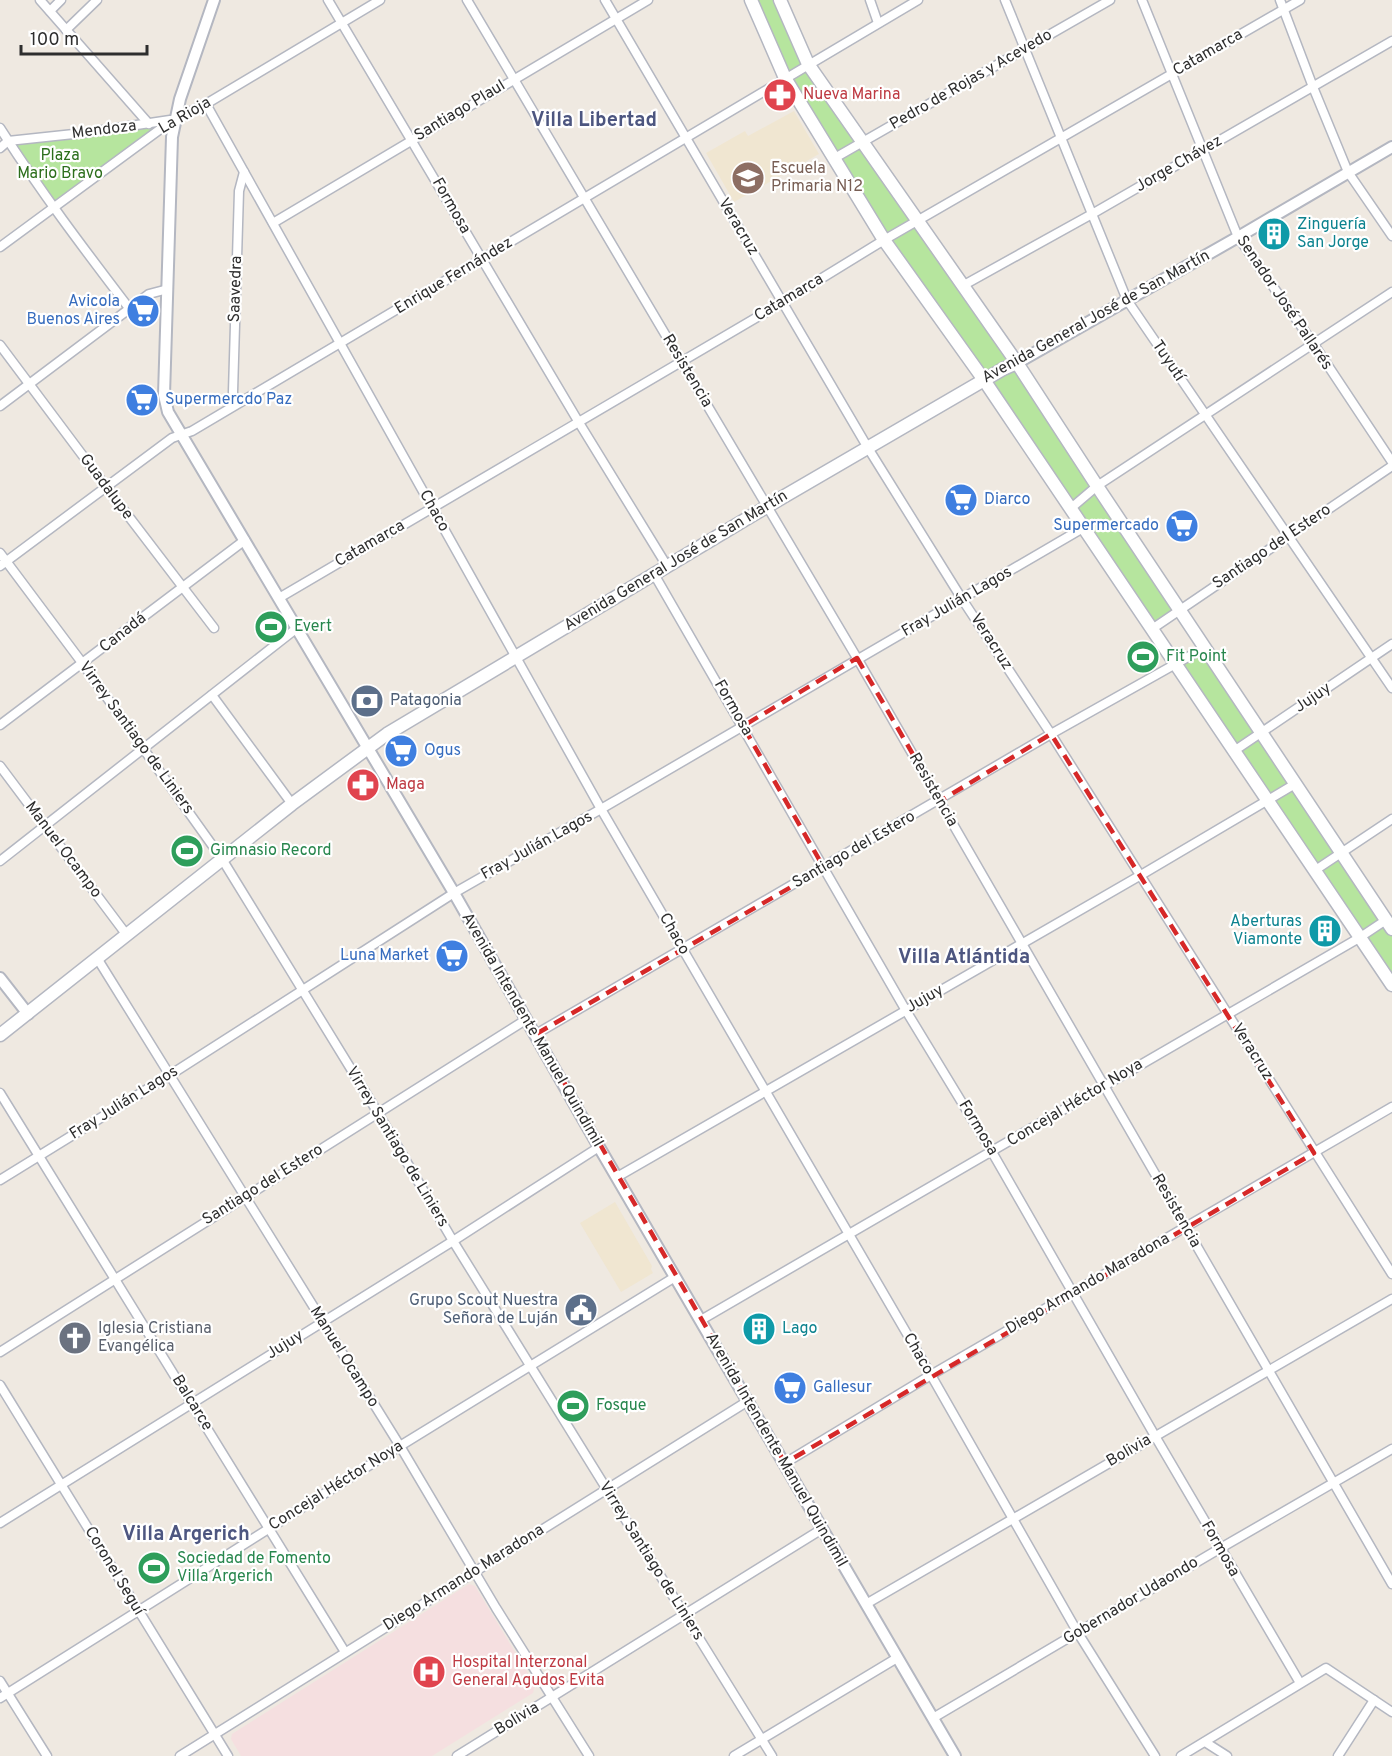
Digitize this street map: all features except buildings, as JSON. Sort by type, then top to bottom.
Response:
[{"type":"main road","points":[[751,0],[785,78],[884,240],[984,380],[1392,985]]},
{"type":"main road","points":[[780,0],[808,64],[1017,363],[1389,925]]},
{"type":"main road","name":"Avenida General José de San Martín","points":[[0,1035],[366,748],[667,566],[984,380],[1017,363]]},
{"type":"street","points":[[40,0],[149,124]]},
{"type":"street","points":[[50,11],[61,0]]},
{"type":"street","points":[[66,30],[97,0]]},
{"type":"street","name":"Avenida Intendente Manuel Quindimil","points":[[214,0],[174,119],[164,395],[168,412],[454,893],[599,1147],[955,1756]]},
{"type":"street","name":"Formosa","points":[[328,0],[578,421],[667,566]]},
{"type":"street","name":"La Rioja","points":[[0,247],[174,119],[206,104],[380,0]]},
{"type":"street","name":"Resistencia","points":[[468,0],[857,658],[1392,1584]]},
{"type":"street","name":"Veracruz","points":[[605,0],[868,448],[962,599],[1052,734],[1392,1274]]},
{"type":"street","name":"Santiago Plaul","points":[[273,223],[648,0]]},
{"type":"street","points":[[870,0],[879,23]]},
{"type":"street","name":"Enrique Fernández","points":[[3,564],[172,438],[192,431],[918,0]]},
{"type":"street","name":"Tuyutí","points":[[1005,0],[1127,300],[1392,688]]},
{"type":"street","name":"Pedro de Rojas y Acevedo","points":[[833,159],[1110,0]]},
{"type":"street","name":"Senador José Pallarés","points":[[1142,0],[1238,237],[1313,343],[1392,464]]},
{"type":"street","points":[[1280,0],[1312,87],[1348,172],[1392,236]]},
{"type":"street","name":"Catamarca","points":[[279,598],[783,302],[918,220],[1299,0]]},
{"type":"street","name":"Jorge Chávez","points":[[964,285],[1392,41]]},
{"type":"street","name":"Chaco","points":[[206,104],[601,809],[931,1375],[1078,1633],[1155,1756]]},
{"type":"street","name":"Mendoza","points":[[8,141],[174,119]]},
{"type":"street","points":[[0,128],[14,153],[129,308]]},
{"type":"street","points":[[0,148],[8,141]]},
{"type":"street","name":"Avenida General José de San Martín","points":[[1017,363],[1392,147]]},
{"type":"street","name":"Saavedra","points":[[234,405],[239,191],[244,172]]},
{"type":"street","points":[[0,406],[129,308],[155,291],[168,289]]},
{"type":"street","points":[[1070,509],[1097,486],[1392,292]]},
{"type":"street","name":"Guadalupe","points":[[0,345],[214,628]]},
{"type":"street","name":"Santiago del Estero","points":[[1152,629],[1392,464]]},
{"type":"street","name":"Fray Julián Lagos","points":[[0,1180],[170,1075],[454,893],[1083,528]]},
{"type":"street","name":"Canadá","points":[[0,725],[245,540]]},
{"type":"street","name":"Virrey Santiago de Liniers","points":[[0,553],[3,564],[83,664],[222,859],[378,1113],[453,1241],[772,1756]]},
{"type":"street","name":"Formosa","points":[[654,574],[1300,1683]]},
{"type":"street","points":[[0,861],[297,628]]},
{"type":"street","name":"Jujuy","points":[[1234,751],[1392,644]]},
{"type":"street","name":"Santiago del Estero","points":[[536,1034],[1204,648]]},
{"type":"street","points":[[212,695],[292,804]]},
{"type":"street","name":"Manuel Ocampo","points":[[0,766],[126,934]]},
{"type":"street","name":"Jujuy","points":[[617,1177],[1295,784]]},
{"type":"street","points":[[1314,871],[1392,819]]},
{"type":"street","name":"Concejal Héctor Noya","points":[[701,1320],[1359,938],[1389,925]]},
{"type":"street","name":"Manuel Ocampo","points":[[98,958],[400,1446],[473,1572],[589,1756]]},
{"type":"street","points":[[0,978],[28,1014]]},
{"type":"street","name":"Santiago del Estero","points":[[0,1352],[527,1019]]},
{"type":"street","name":"Balcarce","points":[[0,1093],[345,1652]]},
{"type":"street","name":"Diego Armando Maradona","points":[[785,1464],[931,1375],[1392,1107]]},
{"type":"street","name":"Jujuy","points":[[0,1523],[453,1241],[599,1147]]},
{"type":"street","name":"Concejal Héctor Noya","points":[[4,1695],[400,1446],[675,1277]]},
{"type":"street","name":"Bolivia","points":[[866,1604],[1392,1299]]},
{"type":"street","name":"Coronel Seguí","points":[[0,1385],[228,1756]]},
{"type":"street","name":"Diego Armando Maradona","points":[[180,1756],[748,1401]]},
{"type":"street","name":"Gobernador Udaondo","points":[[933,1718],[1392,1449]]},
{"type":"street","name":"Bolivia","points":[[457,1756],[822,1529]]},
{"type":"street","points":[[734,1756],[897,1658]]},
{"type":"street","points":[[1181,1756],[1326,1668],[1392,1712]]},
{"type":"street","points":[[0,1680],[4,1695],[47,1756]]},
{"type":"street","points":[[1338,1756],[1374,1700]]},
{"type":"street","points":[[1205,1742],[1227,1756]]},
{"type":"highlighted area","points":[[857,658],[940,801],[1051,734],[1314,1153],[785,1463],[536,1034],[824,868],[743,726]]},
{"type":"shaded area","name":"Escuela Primaria N12","points":[[794,111],[819,154],[734,202],[706,153],[745,131],[748,136]]},
{"type":"shaded area","points":[[615,1202],[652,1266],[653,1273],[621,1292],[580,1223]]},
{"type":"shaded area","name":"Hospital Interzonal General Agudos Evita","points":[[469,1584],[475,1586],[535,1685],[533,1693],[432,1756],[241,1756],[231,1739],[232,1734]]},
{"type":"green space","points":[[751,0],[780,0],[808,64],[1179,610],[1152,629],[833,159]]},
{"type":"green space","name":"Plaza Mario Bravo","points":[[174,119],[53,208],[8,141]]},
{"type":"green space","points":[[1204,648],[1392,929],[1392,985],[1175,664]]},
{"type":"place","name":"Nueva Marina","points":[[780,95]]},
{"type":"place","name":"Escuela Primaria N12","points":[[748,178]]},
{"type":"place","name":"Zinguería San Jorge","points":[[1274,234]]},
{"type":"place","name":"Avicola Buenos Aires","points":[[143,311]]},
{"type":"place","name":"Supermercdo Paz","points":[[142,400]]},
{"type":"place","name":"Diarco","points":[[961,500]]},
{"type":"place","name":"Supermercado","points":[[1182,526]]},
{"type":"place","name":"Evert","points":[[271,627]]},
{"type":"place","name":"Fit Point","points":[[1143,657]]},
{"type":"place","name":"Patagonia","points":[[367,701]]},
{"type":"place","name":"Ogus","points":[[401,751]]},
{"type":"place","name":"Maga","points":[[363,785]]},
{"type":"place","name":"Gimnasio Record","points":[[187,851]]},
{"type":"place","name":"Aberturas Viamonte","points":[[1325,931]]},
{"type":"place","name":"Luna Market","points":[[452,956]]},
{"type":"place","name":"Grupo Scout Nuestra Señora de Luján","points":[[581,1310]]},
{"type":"place","name":"Lago","points":[[759,1329]]},
{"type":"place","name":"Iglesia Cristiana Evangélica","points":[[75,1338]]},
{"type":"place","name":"Gallesur","points":[[790,1388]]},
{"type":"place","name":"Fosque","points":[[573,1406]]},
{"type":"place","name":"Sociedad de Fomento Villa Argerich","points":[[154,1568]]},
{"type":"place","name":"Hospital Interzonal General Agudos Evita","points":[[429,1672]]},
{"type":"district","name":"Villa Libertad","points":[[594,121]]},
{"type":"district","name":"Villa Atlántida","points":[[964,958]]},
{"type":"district","name":"Villa Argerich","points":[[186,1535]]}]
